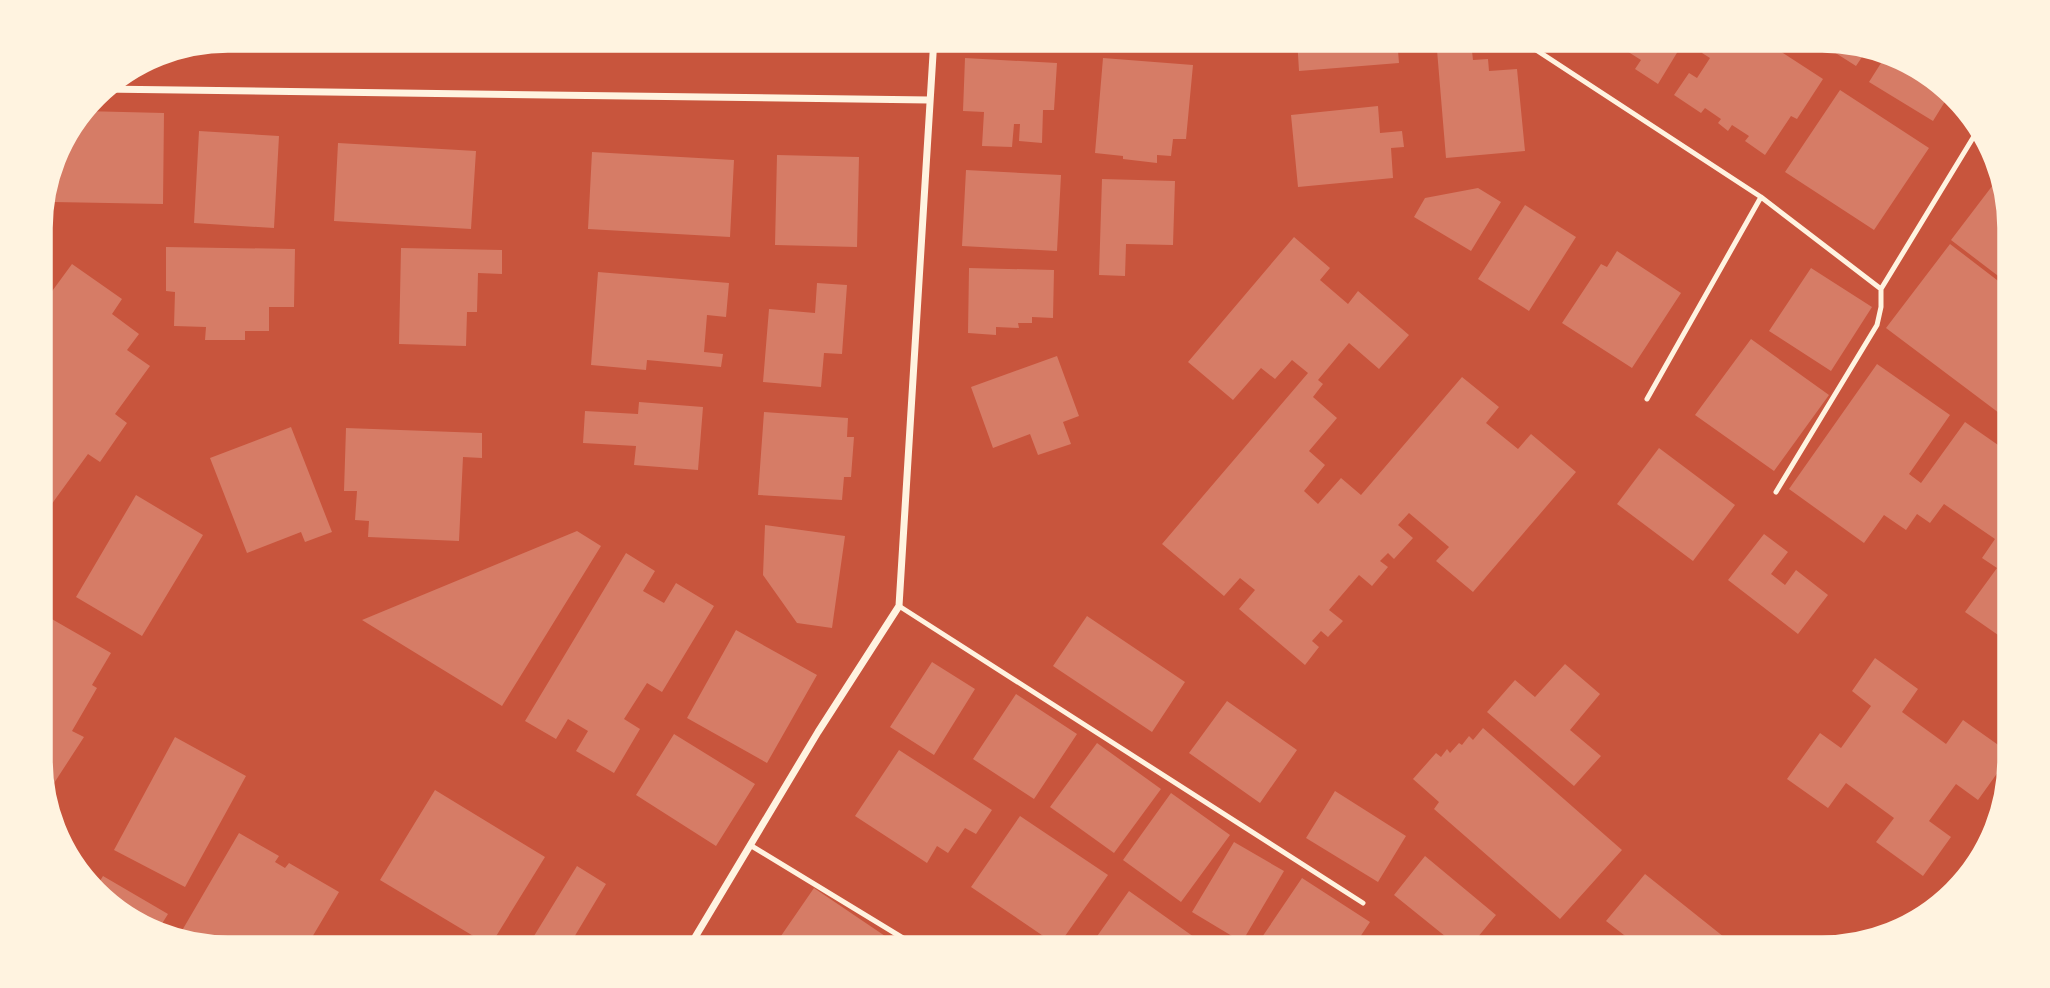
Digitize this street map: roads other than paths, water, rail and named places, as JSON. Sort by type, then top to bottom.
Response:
[{"type":"street","points":[[695,937],[818,732],[899,606],[933,51]]},
{"type":"street","points":[[119,89],[929,100]]},
{"type":"lane","points":[[1538,51],[1761,197],[1881,289]]},
{"type":"lane","points":[[1776,492],[1877,325],[1881,289],[1974,137]]},
{"type":"lane","points":[[1647,399],[1761,197]]},
{"type":"lane","points":[[899,606],[1363,903]]},
{"type":"lane","points":[[750,845],[901,937]]}]
